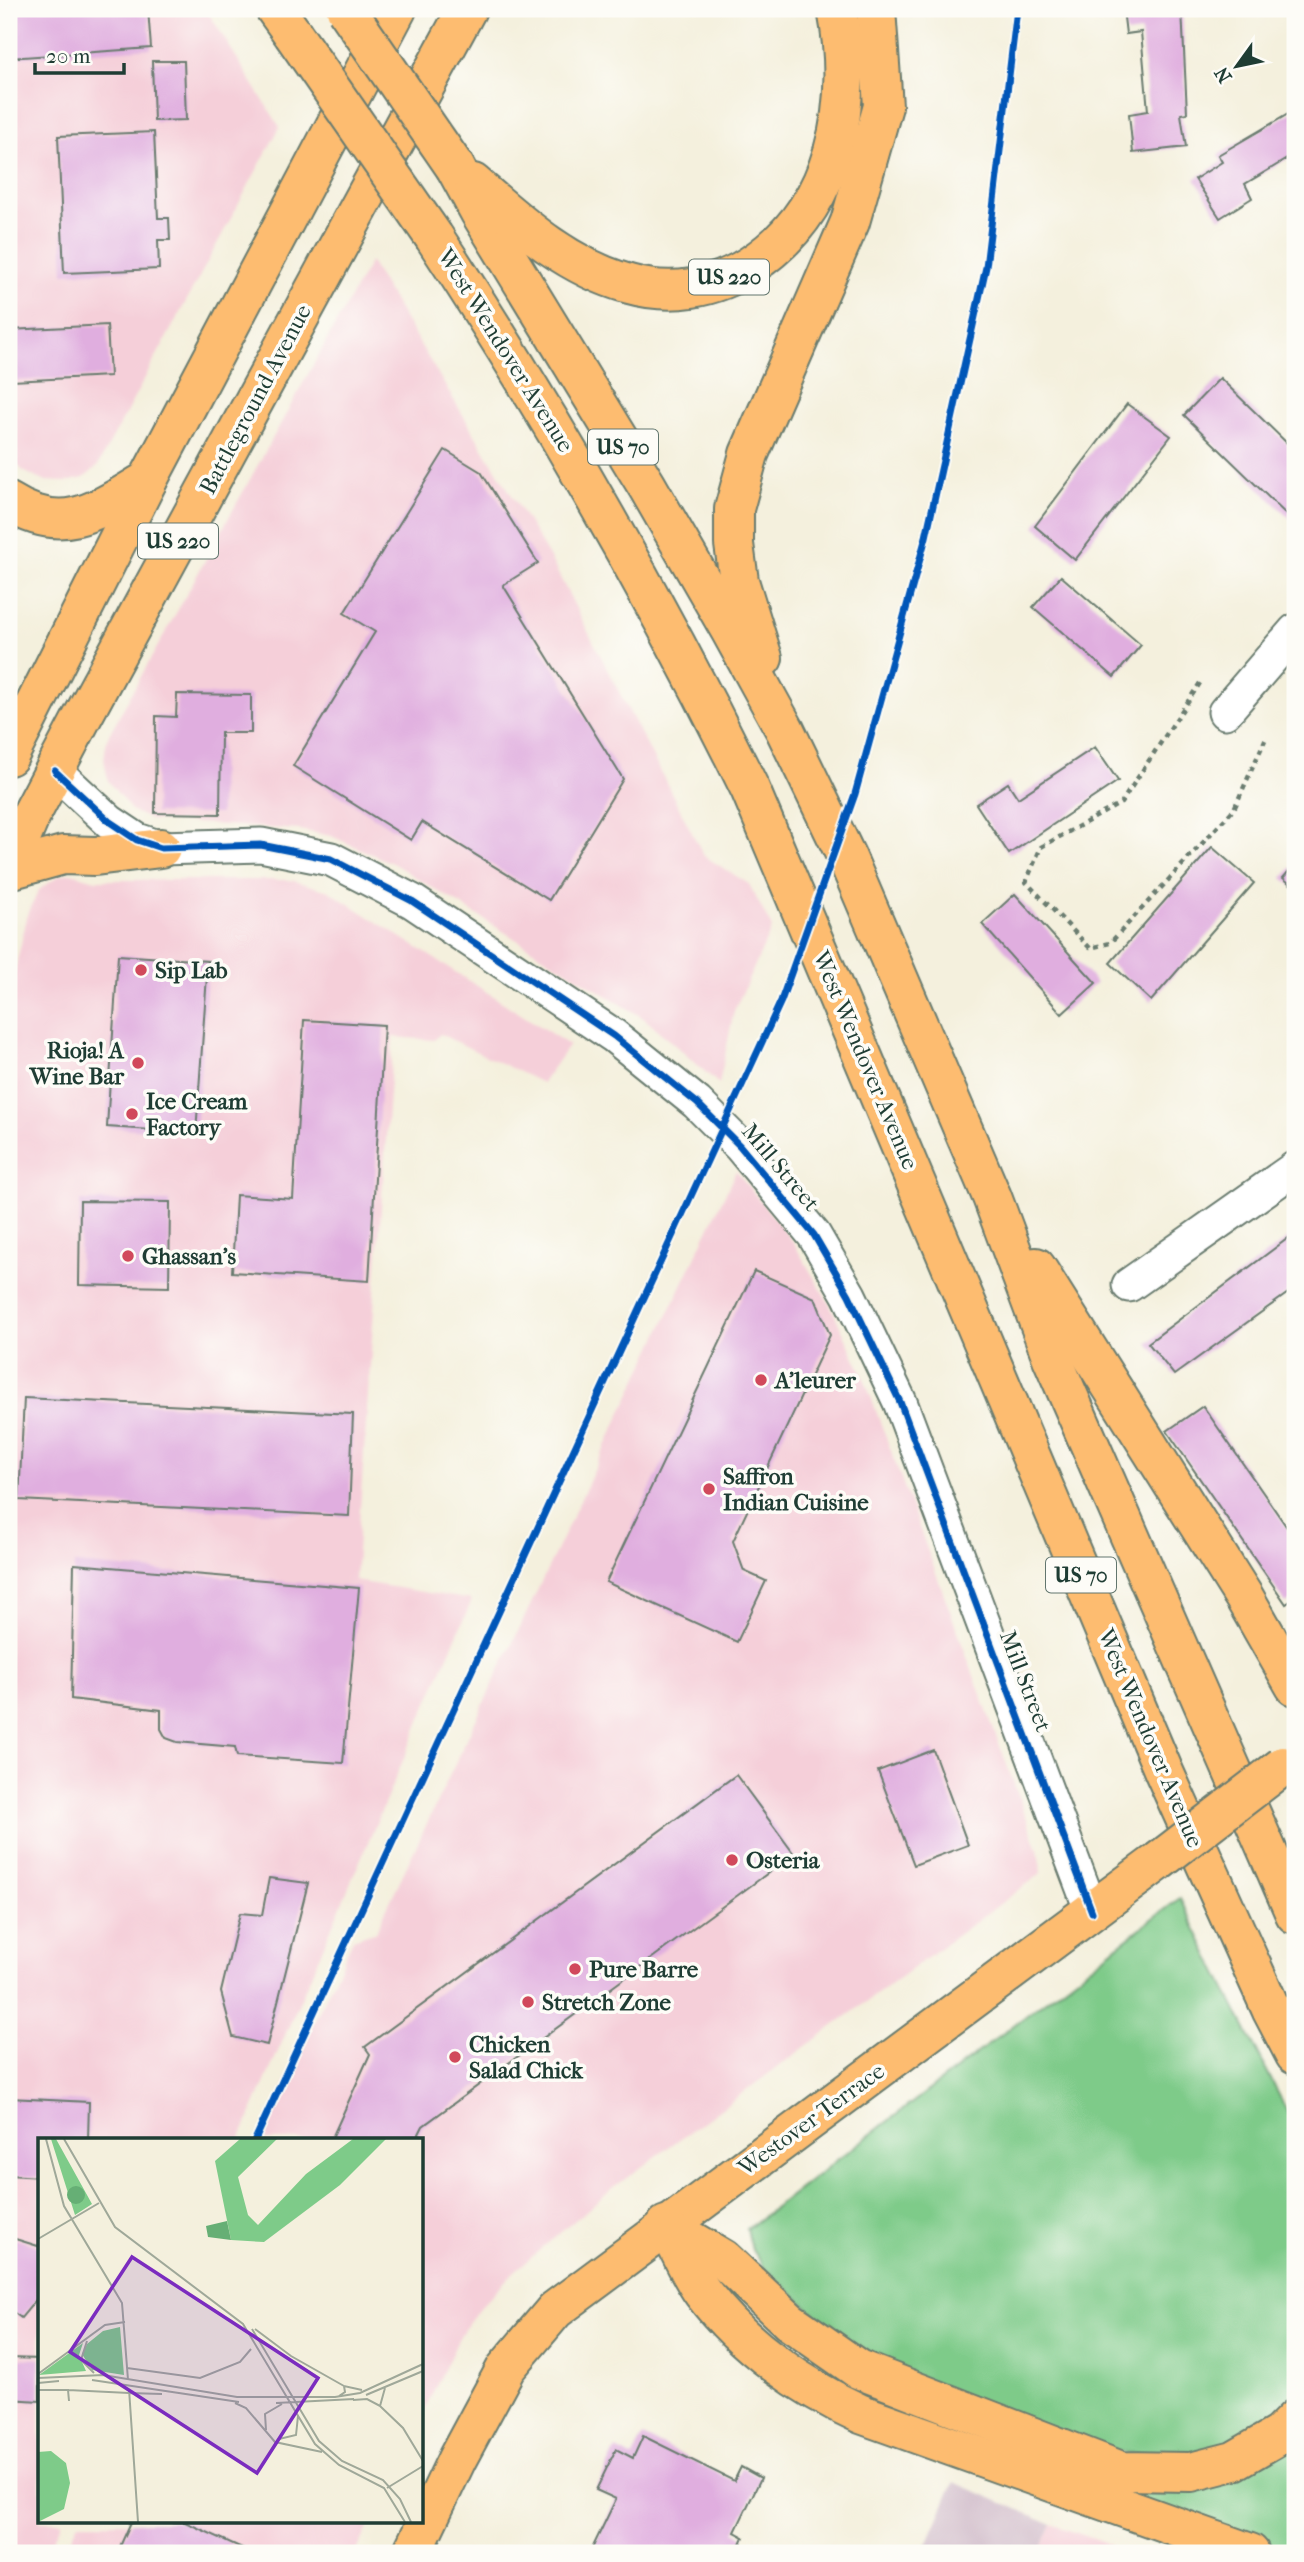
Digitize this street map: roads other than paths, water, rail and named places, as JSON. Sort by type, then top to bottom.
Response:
[{"type":"main road","name":"US 70","points":[[346,9],[455,167],[479,211],[648,486],[786,730],[908,996],[992,1197],[1052,1358],[1295,1914]]},
{"type":"main road","points":[[55,771],[12,738],[397,9]]},
{"type":"main road","name":"Battleground Avenue","points":[[9,868],[55,771],[467,9]]},
{"type":"main road","name":"US 220","points":[[455,167],[551,247],[591,270],[630,284],[673,291],[714,284],[768,254],[794,231],[819,194],[833,153],[841,104],[843,43],[837,9]]},
{"type":"main road","points":[[786,730],[739,581],[734,544],[734,509],[749,454],[850,222],[883,106],[876,9]]},
{"type":"main road","name":"West Wendover Avenue","points":[[284,21],[434,237],[564,441],[692,672],[750,789],[880,1090],[1164,1772],[1272,2011],[1295,2055]]},
{"type":"main road","points":[[9,502],[27,514],[49,520],[72,519],[99,509],[148,480]]},
{"type":"main road","points":[[9,868],[63,855],[95,856],[161,848]]},
{"type":"main road","points":[[992,1197],[1244,1597],[1295,1686]]},
{"type":"main road","name":"Westover Terrace","points":[[412,2553],[457,2459],[506,2368],[555,2310],[666,2225],[1092,1912],[1289,1762]]},
{"type":"main road","points":[[666,2225],[723,2259],[789,2321],[858,2369],[1121,2471],[1191,2472],[1234,2461],[1279,2435],[1295,2419]]},
{"type":"main road","points":[[666,2225],[703,2293],[756,2348],[823,2397],[861,2414],[1250,2553]]},
{"type":"street","points":[[1225,712],[1295,631]]},
{"type":"street","name":"Mill Street","points":[[55,771],[110,822],[137,840],[161,848],[261,845],[331,859],[412,901],[614,1036],[697,1103],[740,1146],[814,1235],[849,1295],[900,1402],[1092,1912]]},
{"type":"street","points":[[1129,1285],[1295,1168]]},
{"type":"place","name":"Sip Lab","points":[[141,970]]},
{"type":"place","name":"Rioja! A Wine Bar","points":[[138,1063]]},
{"type":"place","name":"Ice Cream Factory","points":[[132,1114]]},
{"type":"place","name":"Ghassan's","points":[[128,1256]]},
{"type":"place","name":"A'leurer","points":[[761,1380]]},
{"type":"place","name":"Saffron Indian Cuisine","points":[[709,1489]]},
{"type":"place","name":"Osteria","points":[[732,1860]]},
{"type":"place","name":"Pure Barre","points":[[575,1969]]},
{"type":"place","name":"Stretch Zone","points":[[528,2002]]},
{"type":"place","name":"Chicken Salad Chick","points":[[455,2057]]}]
